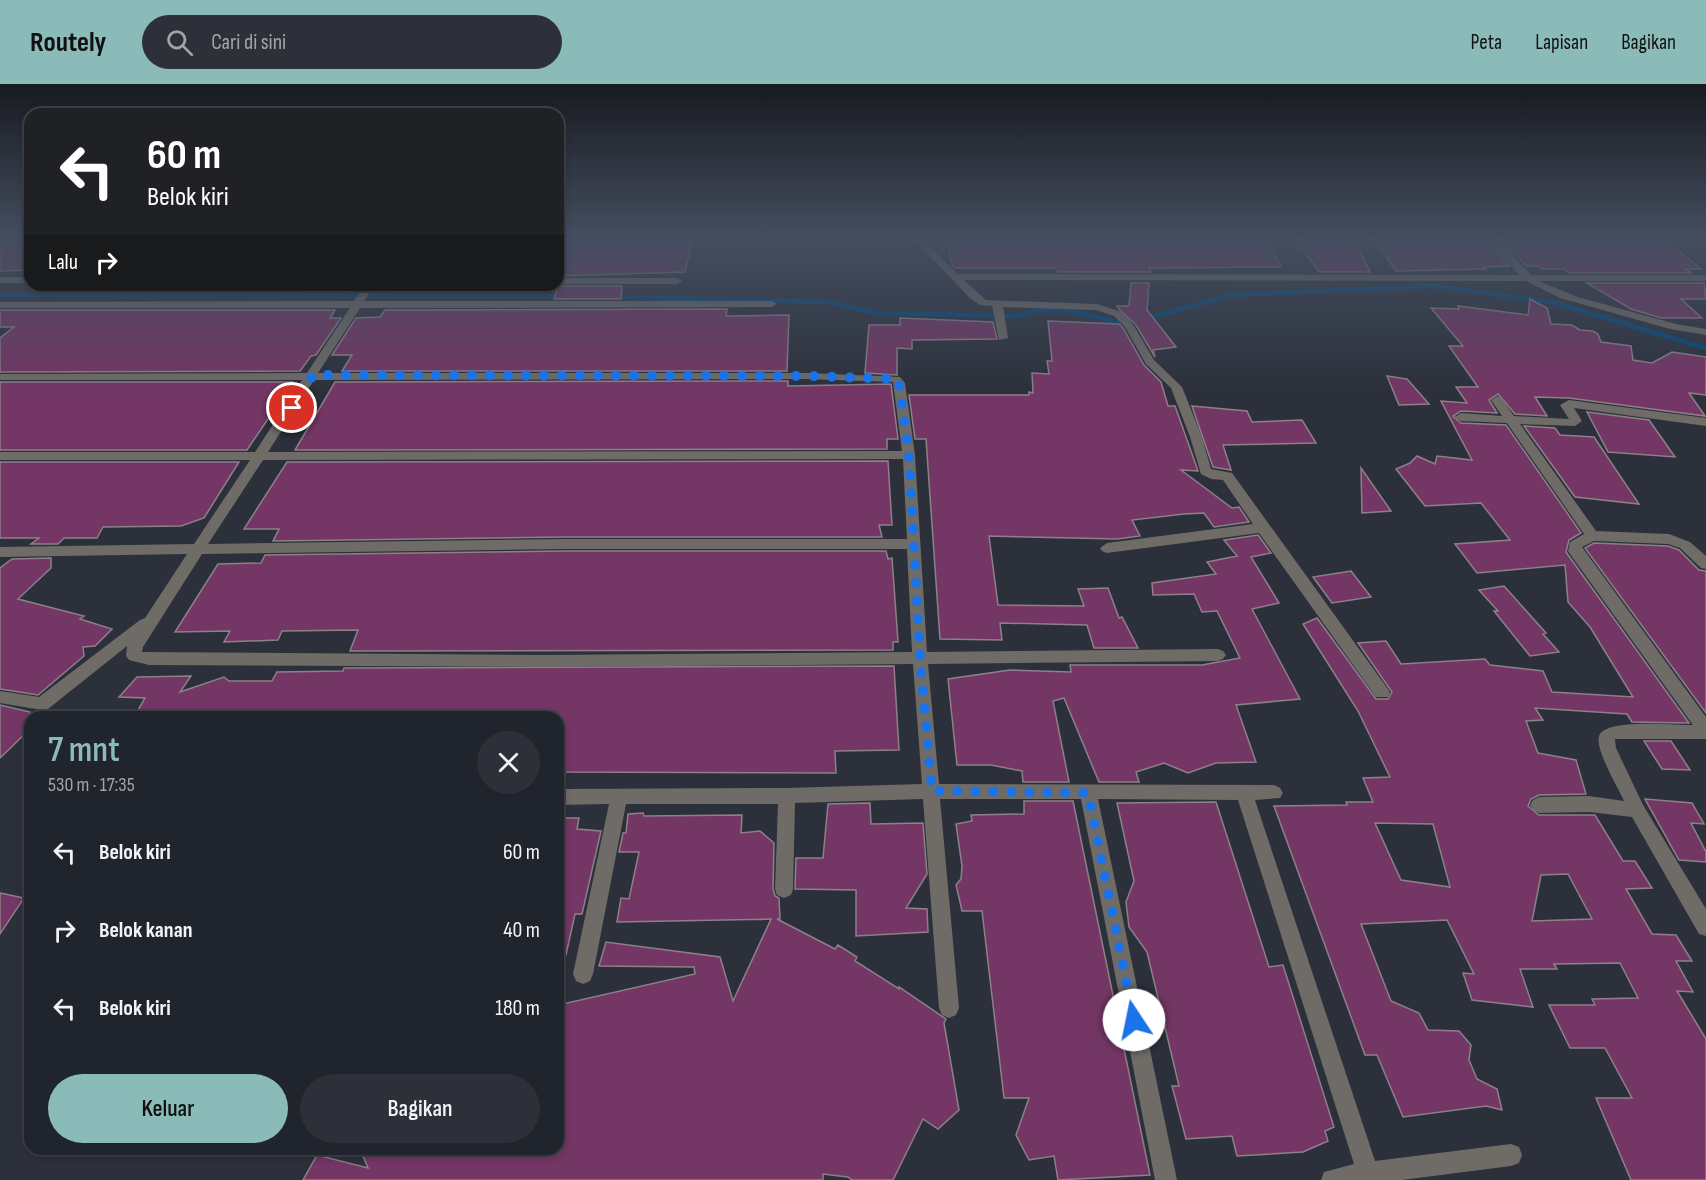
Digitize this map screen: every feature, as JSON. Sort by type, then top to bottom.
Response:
[{"type":"street","points":[[968,290],[999,312],[1097,307],[1118,314],[1127,323],[1150,362],[1176,387],[1196,437],[1205,471],[1211,475],[1227,476],[1261,528],[1316,598],[1382,693]]},
{"type":"street","points":[[1553,290],[1576,301],[1620,310],[1671,328],[1706,332]]},
{"type":"street","points":[[367,291],[135,646],[134,656],[140,658],[543,661],[1218,655]]},
{"type":"street","points":[[0,305],[772,304]]},
{"type":"street","points":[[999,312],[1002,338]]},
{"type":"street","points":[[0,377],[313,375],[892,378],[899,383],[909,455],[920,658],[949,1008]]},
{"type":"street","points":[[1497,399],[1592,536]]},
{"type":"street","points":[[1461,417],[1574,422],[1566,405],[1569,404],[1706,422]]},
{"type":"street","points":[[0,456],[909,455]]},
{"type":"street","points":[[1107,548],[1261,528]]},
{"type":"street","points":[[1706,564],[1685,544],[1669,539],[1592,536],[1575,545],[1575,551],[1706,731]]},
{"type":"street","points":[[0,552],[201,548],[914,544]]},
{"type":"street","points":[[0,697],[42,704],[154,617]]},
{"type":"street","points":[[1706,731],[1611,733],[1607,737],[1608,748],[1637,810],[1706,927]]},
{"type":"street","points":[[564,797],[787,796],[932,791],[1274,793]]},
{"type":"street","points":[[1088,793],[1166,1180]]},
{"type":"street","points":[[1244,794],[1368,1173]]},
{"type":"street","points":[[784,889],[787,796]]},
{"type":"street","points":[[583,974],[620,798]]},
{"type":"street","points":[[1539,805],[1589,804],[1637,810]]},
{"type":"street","points":[[1332,1180],[1368,1173],[1511,1155]]},
{"type":"building","points":[[622,290],[621,299],[554,299],[556,291]]},
{"type":"building","points":[[1130,290],[1148,290],[1147,310],[1176,347],[1153,350],[1155,357],[1136,325],[1117,306],[1129,306]]},
{"type":"building","points":[[1599,290],[1705,290],[1706,299],[1681,299],[1702,318],[1661,318],[1631,309]]},
{"type":"building","points":[[1530,299],[1547,308],[1551,324],[1572,325],[1580,330],[1593,331],[1598,334],[1601,342],[1631,346],[1633,360],[1652,363],[1672,352],[1706,357],[1706,395],[1689,393],[1705,416],[1569,398],[1535,397],[1547,416],[1515,414],[1498,394],[1489,400],[1497,413],[1461,411],[1453,416],[1461,423],[1506,425],[1581,533],[1569,540],[1566,552],[1689,723],[1632,722],[1627,714],[1535,708],[1543,720],[1526,721],[1538,753],[1576,760],[1586,794],[1539,795],[1531,799],[1528,806],[1539,815],[1595,815],[1623,861],[1635,861],[1652,888],[1626,889],[1652,934],[1676,935],[1692,961],[1676,961],[1693,992],[1677,991],[1706,1039],[1706,1180],[1631,1180],[1596,1098],[1632,1098],[1605,1048],[1570,1048],[1549,1005],[1595,1005],[1592,999],[1638,998],[1620,963],[1554,964],[1557,969],[1520,969],[1533,1007],[1472,1000],[1463,973],[1474,974],[1447,920],[1361,924],[1391,1001],[1419,1013],[1428,1030],[1459,1031],[1471,1045],[1469,1060],[1477,1079],[1497,1089],[1502,1110],[1486,1106],[1403,1117],[1377,1055],[1365,1055],[1274,806],[1347,805],[1346,802],[1373,802],[1363,778],[1390,777],[1358,711],[1303,624],[1317,618],[1376,699],[1388,699],[1392,692],[1358,643],[1386,641],[1401,664],[1485,659],[1490,665],[1543,671],[1552,692],[1633,697],[1590,627],[1568,602],[1565,565],[1477,573],[1455,544],[1510,540],[1481,503],[1425,506],[1396,469],[1410,463],[1417,456],[1435,464],[1437,456],[1472,460],[1441,401],[1467,403],[1456,387],[1478,387],[1449,346],[1463,346],[1431,308],[1459,309],[1458,306],[1528,315]],"holes":[[[1375,823],[1433,824],[1450,887],[1401,880]],[[1568,874],[1592,919],[1532,921],[1541,875]]]},
{"type":"building","points":[[727,309],[726,316],[789,315],[787,371],[342,371],[352,355],[332,355],[356,318],[380,317],[385,310]]},
{"type":"building","points":[[0,310],[335,310],[330,318],[341,318],[316,355],[311,356],[300,371],[0,372],[0,338],[14,327],[0,327]]},
{"type":"building","points":[[900,318],[993,322],[997,339],[912,340],[912,349],[897,348],[897,375],[865,373],[869,325],[900,325]]},
{"type":"building","points":[[1048,321],[1119,324],[1123,328],[1144,365],[1161,382],[1168,406],[1175,406],[1198,471],[1181,470],[1232,508],[1239,507],[1249,522],[1214,527],[1204,513],[1184,514],[1132,520],[1140,536],[1117,539],[989,536],[998,605],[1084,606],[1078,589],[1108,588],[1119,618],[1122,617],[1138,648],[1094,648],[1087,625],[1000,623],[1002,640],[940,639],[926,439],[915,439],[909,395],[1029,395],[1029,392],[1033,393],[1032,373],[1049,374],[1047,361],[1052,361]]},
{"type":"building","points":[[1387,376],[1407,379],[1429,404],[1399,405]]},
{"type":"building","points":[[788,381],[788,386],[891,384],[898,439],[887,439],[887,449],[295,450],[335,382]]},
{"type":"building","points":[[0,382],[293,382],[247,450],[0,450]]},
{"type":"building","points":[[1192,406],[1247,411],[1252,422],[1302,420],[1316,443],[1223,445],[1231,470],[1213,467]]},
{"type":"building","points":[[1587,412],[1649,420],[1675,457],[1608,452]]},
{"type":"building","points":[[1524,426],[1555,428],[1560,435],[1594,437],[1639,504],[1575,497]]},
{"type":"building","points":[[888,461],[892,525],[879,525],[882,537],[566,537],[273,541],[279,529],[244,529],[287,462]]},
{"type":"building","points":[[0,462],[239,462],[204,518],[181,526],[103,527],[97,538],[64,538],[58,544],[31,544],[39,538],[0,538]]},
{"type":"building","points":[[1361,468],[1391,511],[1362,513]]},
{"type":"building","points":[[1258,535],[1271,553],[1251,557],[1279,603],[1252,609],[1300,699],[1236,705],[1256,762],[1216,763],[1188,773],[1164,763],[1136,772],[1139,782],[1099,782],[1064,698],[1053,701],[1069,782],[1023,782],[1022,771],[991,765],[957,765],[948,679],[1010,670],[1071,672],[1070,665],[1202,665],[1240,658],[1217,611],[1202,612],[1194,594],[1153,595],[1152,583],[1216,574],[1207,562],[1237,556],[1224,540]]},
{"type":"building","points":[[1594,543],[1668,546],[1679,550],[1699,570],[1706,571],[1706,713],[1585,548]]},
{"type":"building","points":[[566,551],[886,551],[888,559],[892,558],[898,642],[893,642],[893,650],[350,651],[358,630],[282,631],[278,640],[224,642],[230,631],[175,632],[218,564],[261,563],[265,555]]},
{"type":"building","points":[[51,558],[51,568],[18,599],[84,616],[80,619],[112,629],[95,646],[83,647],[84,656],[38,695],[0,689],[0,568],[12,559]]},
{"type":"building","points":[[1351,571],[1371,597],[1332,603],[1313,577]]},
{"type":"building","points":[[1504,586],[1546,633],[1543,634],[1559,652],[1530,656],[1494,611],[1498,611],[1479,590]]},
{"type":"building","points":[[894,666],[899,750],[835,751],[836,773],[564,772],[564,711],[137,711],[145,698],[119,697],[137,677],[191,676],[180,692],[224,677],[229,681],[272,681],[277,672],[343,671],[344,668]]},
{"type":"building","points":[[0,705],[26,711],[24,735],[0,758]]},
{"type":"building","points":[[1644,741],[1671,741],[1690,770],[1662,769]]},
{"type":"building","points":[[1645,799],[1692,803],[1704,824],[1691,823],[1706,852],[1706,862],[1679,860]]},
{"type":"building","points":[[1024,801],[1073,801],[1150,1175],[1058,1180],[1054,1156],[1029,1160],[1016,1135],[1029,1098],[1004,1098],[982,911],[962,911],[956,885],[961,879],[962,866],[956,824],[972,821],[971,815],[1024,814]]},
{"type":"building","points":[[1216,802],[1269,967],[1283,965],[1334,1127],[1325,1131],[1328,1141],[1303,1152],[1237,1156],[1232,1136],[1186,1139],[1172,1086],[1179,1086],[1147,952],[1129,927],[1126,902],[1134,881],[1117,803]]},
{"type":"building","points":[[870,803],[871,824],[923,823],[927,874],[906,908],[927,909],[928,932],[856,936],[856,890],[795,889],[796,858],[823,858],[828,804]]},
{"type":"building","points":[[643,813],[644,816],[742,815],[741,833],[760,831],[774,843],[773,889],[775,896],[779,898],[780,919],[777,919],[835,949],[838,945],[857,957],[855,961],[946,1019],[944,1023],[959,1110],[938,1129],[923,1119],[893,1180],[852,1180],[848,1177],[823,1174],[823,1180],[303,1180],[317,1155],[368,1168],[363,1155],[564,1155],[564,1004],[695,974],[694,967],[599,966],[606,942],[720,957],[733,1001],[771,919],[617,922],[621,898],[629,899],[639,852],[619,852],[623,833],[626,833],[628,814]]},
{"type":"building","points":[[564,818],[579,818],[577,829],[601,831],[582,914],[575,914],[566,955],[564,955]]},
{"type":"building","points":[[0,893],[24,898],[0,934]]},
{"type":"waterway","points":[[614,297],[828,302],[875,313],[1016,316],[1039,310],[1070,311],[1121,323],[1153,317],[1230,295],[1340,290]]},
{"type":"waterway","points":[[1464,290],[1556,303],[1706,348]]},
{"type":"waterway","points":[[0,295],[564,296]]},
{"type":"route","points":[[292,408],[313,375],[808,376],[896,379],[899,383],[909,455],[920,658],[932,791],[1088,793],[1134,1020]]}]
